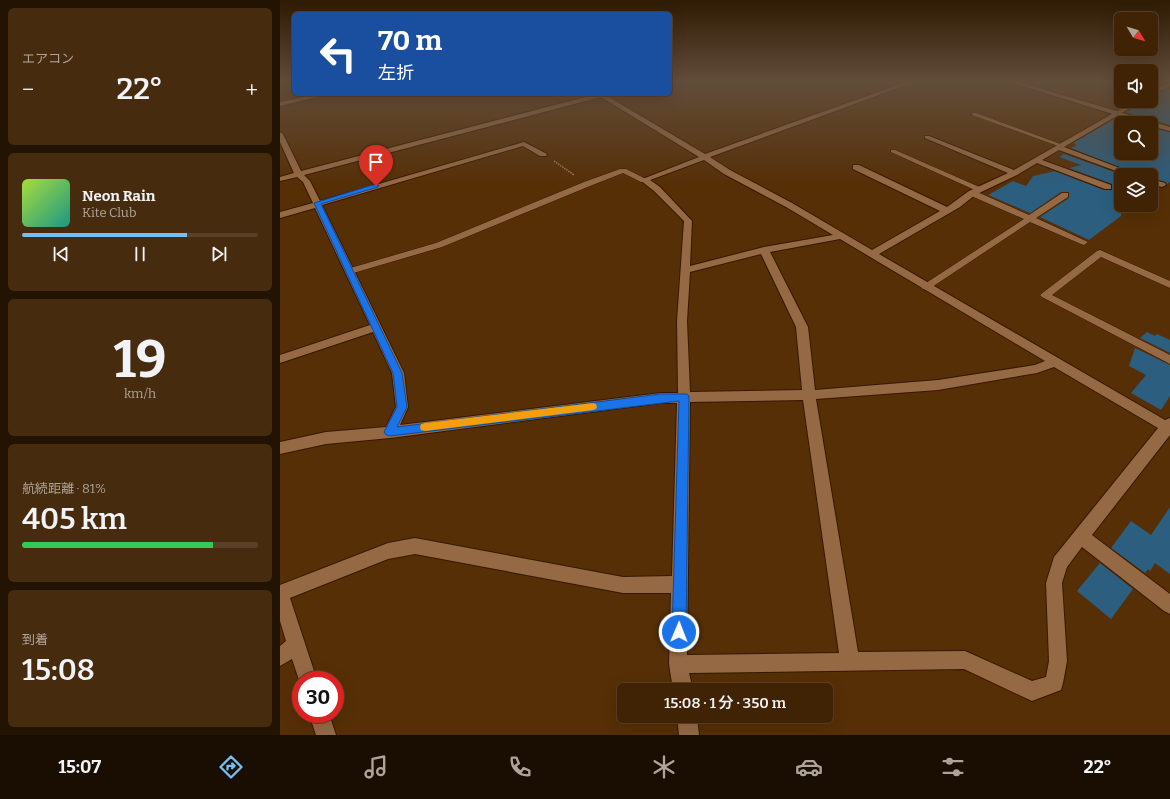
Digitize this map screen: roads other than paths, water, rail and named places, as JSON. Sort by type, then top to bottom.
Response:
[{"type":"street","points":[[280,179],[523,115]]},
{"type":"street","points":[[638,115],[727,172],[789,205],[1054,362],[1169,427],[1060,563],[1054,583],[1058,661],[1054,683],[1032,691],[965,660],[678,664]]},
{"type":"street","points":[[644,180],[820,115]]},
{"type":"street","points":[[872,254],[957,205],[972,193],[1036,160],[1113,115]]},
{"type":"street","points":[[1158,125],[1170,129]]},
{"type":"street","points":[[280,134],[298,174],[306,181],[317,203],[398,373],[402,407],[390,432]]},
{"type":"street","points":[[927,137],[1014,172]]},
{"type":"street","points":[[280,214],[524,144],[543,154]]},
{"type":"street","points":[[1058,146],[1116,168]]},
{"type":"street","points":[[1036,160],[1108,187]]},
{"type":"street","points":[[856,166],[947,211]]},
{"type":"street","points":[[644,180],[657,189],[688,221],[682,321],[684,396],[678,664],[682,683]]},
{"type":"street","points":[[1158,184],[1162,185]]},
{"type":"street","points":[[686,270],[764,250],[841,236]]},
{"type":"street","points":[[764,250],[802,327],[809,395],[850,662]]},
{"type":"street","points":[[280,359],[376,327]]},
{"type":"street","points":[[280,448],[326,438],[390,432],[653,399],[684,396],[809,395],[938,384],[1037,369],[1054,362]]},
{"type":"street","points":[[1081,536],[1170,605]]},
{"type":"street","points":[[305,671],[280,594],[388,551],[415,546],[623,585],[680,584]]},
{"type":"street","points":[[280,657],[296,645]]},
{"type":"street","points":[[322,723],[326,735]]},
{"type":"street","points":[[687,723],[688,735]]},
{"type":"lane","points":[[977,115],[1058,146]]},
{"type":"lane","points":[[893,151],[980,189]]},
{"type":"lane","points":[[350,271],[439,245],[587,184],[623,172],[644,180]]},
{"type":"lane","points":[[972,193],[1031,217],[1084,242]]},
{"type":"lane","points":[[926,287],[1065,195]]},
{"type":"lane","points":[[1170,285],[1100,253],[1045,295],[1170,360]]}]
